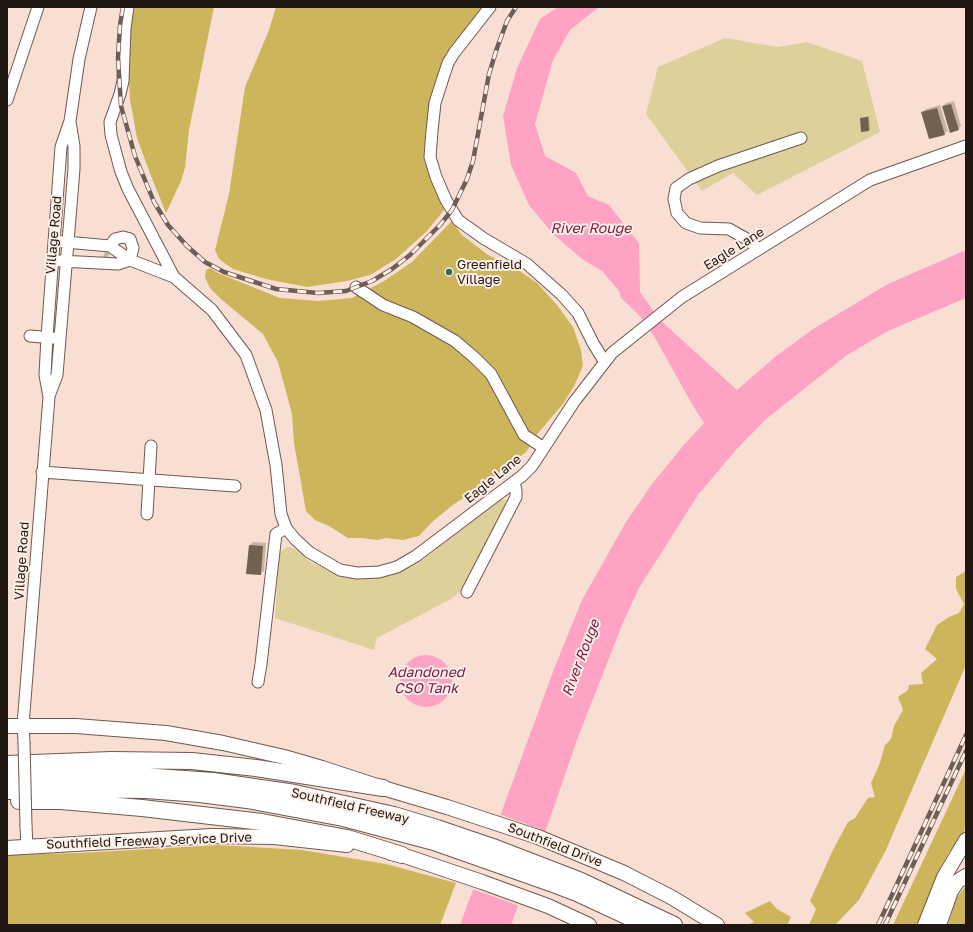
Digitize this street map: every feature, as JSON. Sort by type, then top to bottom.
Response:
[{"type":"highway","points":[[7,764],[111,760],[192,761],[256,768],[382,788]]},
{"type":"highway","name":"Southfield Freeway","points":[[7,775],[97,774],[155,776],[213,781],[295,793],[394,815],[435,835],[558,878],[674,925]]},
{"type":"highway","name":"Southfield Freeway","points":[[7,791],[105,789],[146,790],[208,795],[289,807],[435,835]]},
{"type":"highway","points":[[7,801],[61,802],[142,808],[262,822],[347,838],[402,854]]},
{"type":"highway","name":"Southfield Freeway","points":[[558,878],[577,893],[646,925]]},
{"type":"main road","name":"Southfield Drive","points":[[7,726],[76,726],[166,733],[223,743],[284,757],[501,824],[596,861],[647,884],[717,925]]},
{"type":"main road","name":"Southfield Freeway Service Drive","points":[[7,848],[211,836],[243,836],[306,840],[402,854],[548,906],[590,925]]},
{"type":"main road","points":[[925,925],[944,877],[966,840]]},
{"type":"main road","points":[[939,925],[951,891],[958,881],[966,876]]},
{"type":"street","points":[[7,100],[38,7]]},
{"type":"street","name":"Village Road","points":[[49,397],[45,375],[61,147],[70,121],[79,59],[91,7]]},
{"type":"street","points":[[128,7],[125,28],[123,81],[110,122],[111,135],[121,172],[128,189],[174,277]]},
{"type":"street","points":[[490,7],[448,63],[435,103],[430,157],[436,177],[446,200],[458,220],[483,238],[527,264],[562,295],[578,313],[593,343],[608,358]]},
{"type":"street","name":"Village Road","points":[[27,847],[23,725],[42,472],[49,397],[57,375],[66,262],[74,146],[70,121]]},
{"type":"street","points":[[759,249],[745,238],[729,229],[700,228],[686,223],[678,213],[674,199],[676,188],[689,179],[718,166],[801,138]]},
{"type":"street","name":"Eagle Lane","points":[[54,241],[110,246],[130,260],[174,277],[212,310],[246,355],[266,410],[276,464],[281,514],[286,528],[309,552],[340,570],[357,573],[379,572],[396,567],[416,556],[514,482],[532,466],[574,402],[608,358],[682,298],[870,180],[966,146]]},
{"type":"street","points":[[53,261],[118,264],[130,260],[133,248],[130,239],[123,237],[115,239],[110,246]]},
{"type":"street","points":[[356,287],[383,305],[413,317],[455,341],[475,358],[491,374],[524,435],[544,448]]},
{"type":"street","points":[[30,336],[60,338]]},
{"type":"street","points":[[147,514],[151,446]]},
{"type":"street","points":[[42,472],[235,486]]},
{"type":"street","points":[[467,592],[516,497],[514,482]]},
{"type":"street","points":[[258,682],[262,664],[276,534],[286,528]]},
{"type":"shaded area","points":[[135,7],[214,7],[189,130],[185,168],[181,181],[166,213],[137,138],[130,100],[128,60],[132,19]]},
{"type":"shaded area","points":[[276,7],[485,7],[454,48],[426,137],[430,177],[444,210],[427,231],[396,259],[370,275],[347,281],[307,287],[266,279],[233,269],[219,259],[215,250],[229,194],[245,87],[269,30]]},
{"type":"shaded area","points":[[725,38],[778,47],[807,42],[862,61],[880,132],[757,195],[733,173],[702,191],[646,114],[658,67]]},
{"type":"shaded area","points":[[452,221],[462,235],[488,255],[514,267],[537,283],[557,305],[573,327],[581,350],[583,366],[574,386],[563,404],[539,432],[526,452],[475,491],[454,504],[432,522],[419,536],[403,540],[386,538],[377,540],[348,538],[329,526],[315,520],[306,511],[294,443],[292,414],[278,362],[263,334],[210,288],[205,277],[206,270],[210,268],[218,273],[280,298],[318,301],[352,298],[384,281],[412,262]]},
{"type":"shaded area","points":[[501,499],[508,501],[462,590],[451,599],[377,638],[374,650],[275,618],[279,554],[285,548],[290,547],[298,551],[310,562],[339,575],[366,578],[380,577],[410,568],[424,559]]},
{"type":"shaded area","points":[[966,571],[966,665],[885,852],[859,900],[835,925],[809,925],[816,909],[810,901],[833,850],[848,822],[855,818],[868,798],[875,797],[871,783],[880,763],[885,745],[891,739],[894,726],[903,710],[898,697],[908,690],[909,685],[923,684],[921,673],[937,659],[925,649],[937,625],[949,617],[959,613],[964,604],[956,589],[956,577]]},
{"type":"shaded area","points":[[966,769],[966,818],[964,833],[949,852],[940,868],[918,925],[893,925]]},
{"type":"shaded area","points":[[219,845],[302,850],[386,864],[456,883],[440,925],[7,925],[7,855],[80,853]]},
{"type":"shaded area","points":[[966,886],[966,925],[948,925],[957,897]]},
{"type":"shaded area","points":[[770,901],[777,909],[791,917],[787,925],[747,925],[754,922],[745,913]]},
{"type":"water","name":"River Rouge","points":[[558,7],[599,7],[570,30],[553,60],[535,124],[545,156],[576,173],[588,196],[609,205],[639,243],[640,292],[659,319],[737,390],[775,357],[813,329],[888,284],[966,250],[966,298],[888,331],[847,355],[766,419],[735,451],[698,495],[639,588],[624,620],[578,737],[511,925],[460,925],[554,669],[582,600],[626,522],[652,484],[704,423],[654,336],[640,316],[621,298],[619,291],[602,271],[582,259],[553,234],[529,205],[511,165],[503,116],[517,68],[540,19]]},
{"type":"water","name":"Adandoned CSO Tank","points":[[421,655],[431,655],[440,659],[448,667],[452,676],[452,686],[448,695],[440,703],[431,707],[421,707],[412,703],[404,695],[400,686],[400,676],[404,667],[412,659]]},
{"type":"pier","points":[[499,814],[548,832],[520,906],[472,889]]},
{"type":"building","points":[[951,104],[959,130],[950,133],[942,106]]},
{"type":"building","points":[[937,108],[945,135],[929,139],[921,112]]},
{"type":"building","points":[[868,117],[869,131],[861,132],[860,118]]},
{"type":"building","points":[[249,545],[263,546],[261,575],[246,574]]},
{"type":"railway","points":[[123,7],[120,25],[118,58],[121,106],[135,156],[154,202],[168,225],[187,246],[205,262],[224,272],[276,289],[318,293],[346,291],[372,281],[392,269],[410,255],[440,225],[452,210],[467,179],[473,161],[489,74],[497,48],[507,21],[516,7]]},
{"type":"railway","points":[[878,925],[966,735]]},
{"type":"railway","points":[[885,925],[966,751]]},
{"type":"place","name":"Greenfield Village","points":[[449,272]]}]
